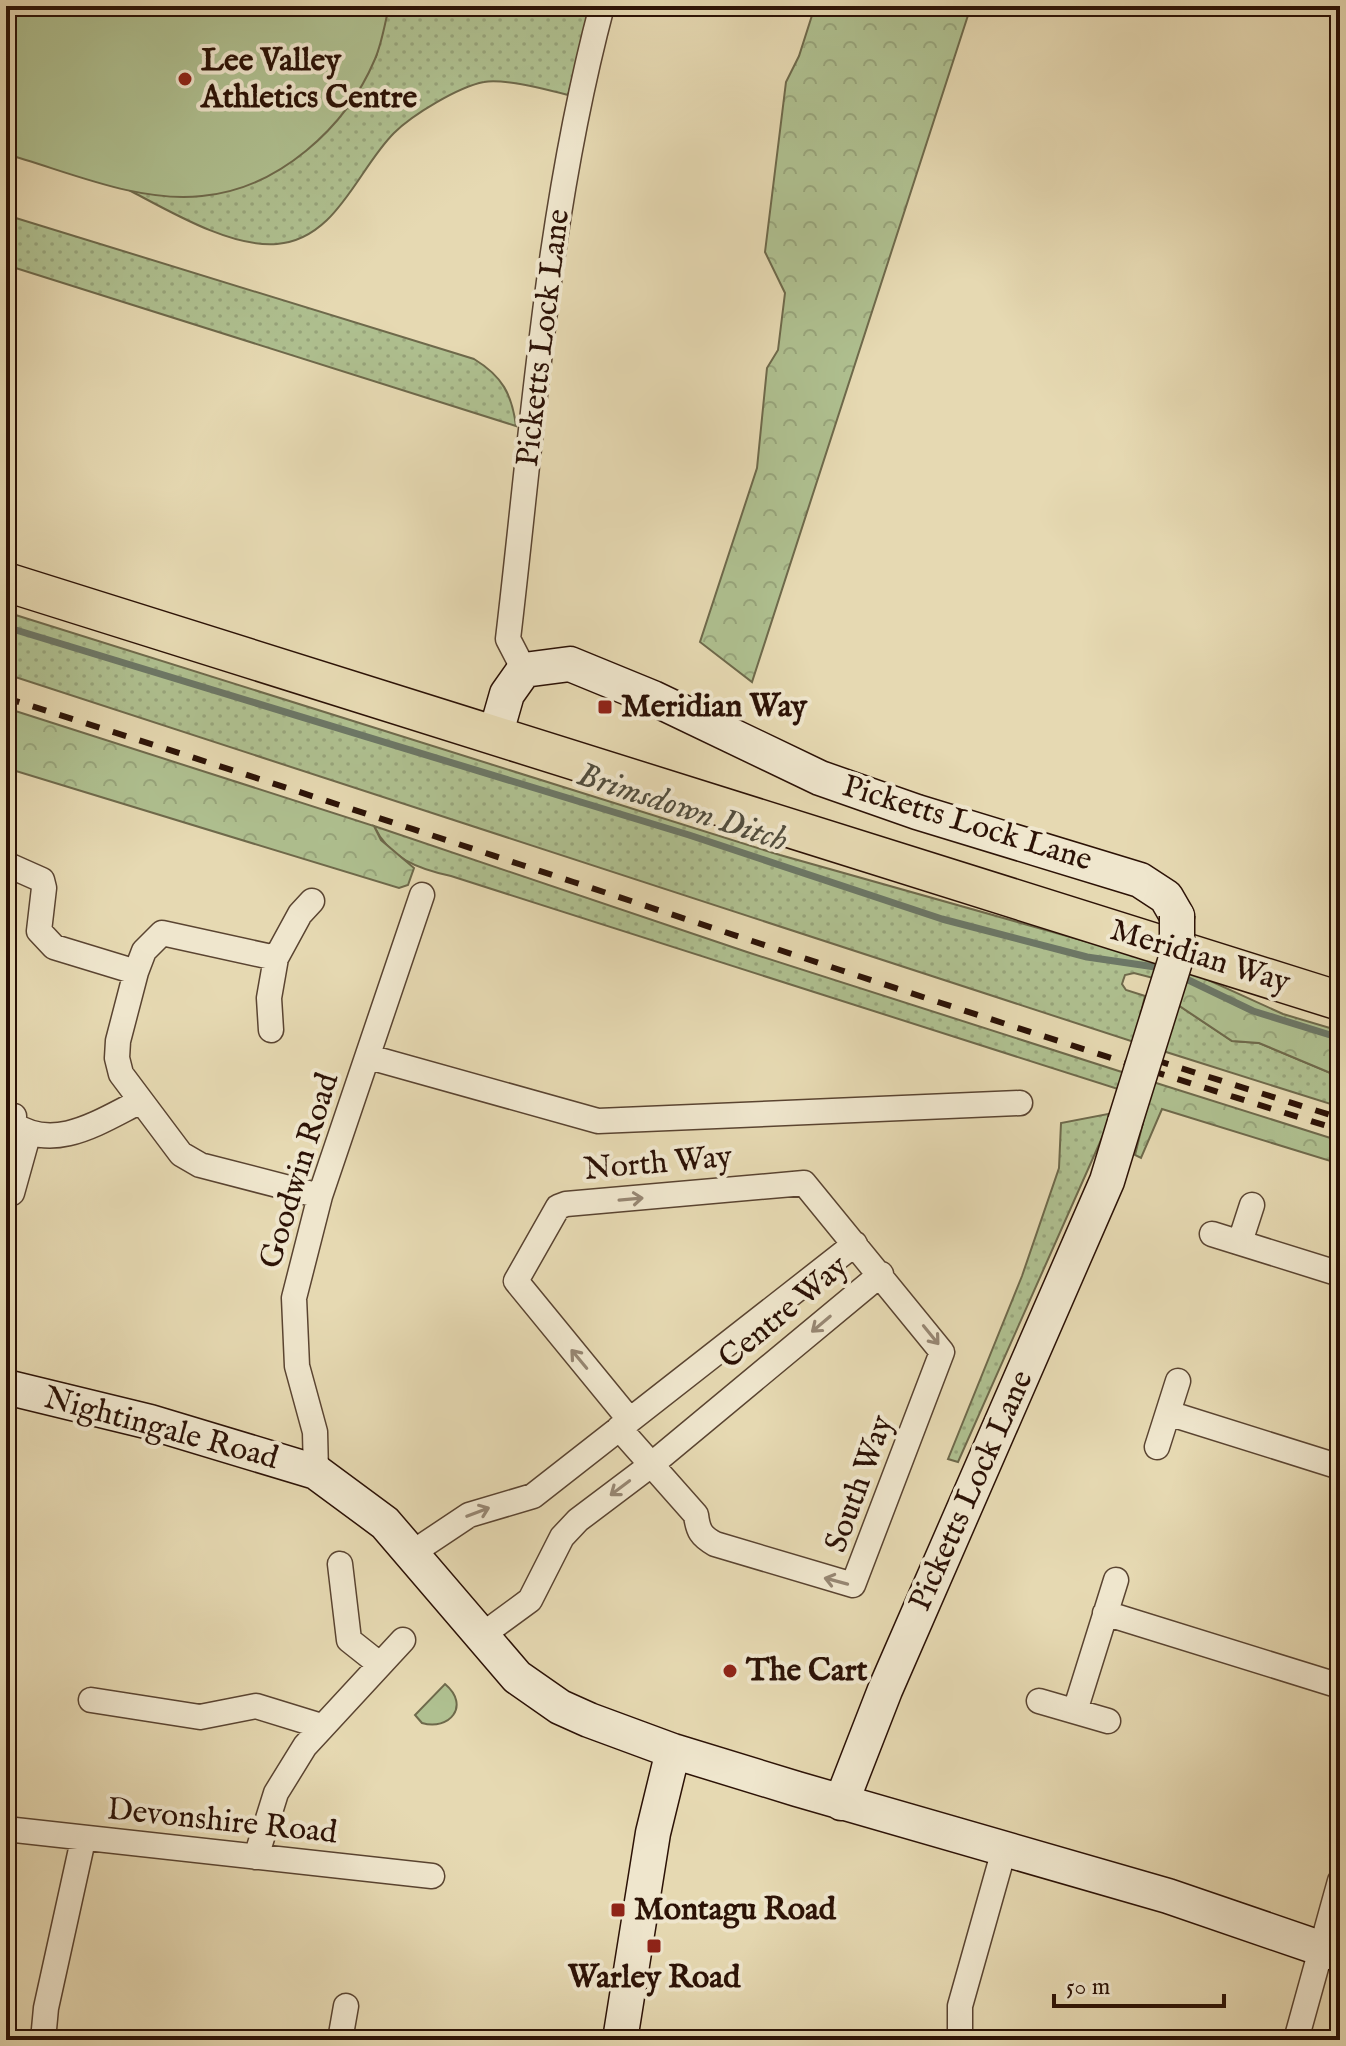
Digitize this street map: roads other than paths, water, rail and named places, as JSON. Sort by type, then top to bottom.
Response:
[{"type":"main road","name":"Meridian Way","points":[[6,582],[1340,1001]]},
{"type":"street","name":"Picketts Lock Lane","points":[[602,6],[580,96],[548,285],[508,639],[524,670],[547,664],[570,664],[653,698],[820,778],[917,812],[1140,880],[1166,897],[1177,916],[1177,955],[1107,1181],[885,1690],[841,1803]]},
{"type":"street","points":[[495,736],[507,694],[524,670]]},
{"type":"street","points":[[6,864],[42,880],[39,931],[54,947],[136,972]]},
{"type":"street","name":"Goodwin Road","points":[[316,1472],[317,1442],[297,1366],[294,1298],[320,1196],[422,895]]},
{"type":"street","points":[[271,1030],[269,998],[276,958],[300,914],[312,901]]},
{"type":"street","points":[[276,958],[162,933],[144,951],[136,972],[118,1041],[117,1058],[121,1074],[168,1140],[200,1165],[320,1196]]},
{"type":"street","points":[[369,1057],[598,1121],[1020,1103]]},
{"type":"street","points":[[12,1193],[21,1124],[67,1135],[141,1101]]},
{"type":"street","name":"North Way","points":[[624,1423],[516,1281],[558,1207],[804,1183],[855,1244]]},
{"type":"street","points":[[1240,1242],[1252,1205]]},
{"type":"street","points":[[1212,1234],[1340,1274]]},
{"type":"street","name":"Centre Way","points":[[412,1553],[469,1515],[533,1496],[855,1244],[881,1274],[651,1465],[578,1520],[562,1537],[530,1600],[481,1636]]},
{"type":"street","name":"South Way","points":[[651,1465],[696,1515],[697,1530],[715,1544],[853,1585],[942,1352],[881,1274]]},
{"type":"street","points":[[1157,1447],[1178,1381]]},
{"type":"street","name":"Nightingale Road","points":[[6,1387],[150,1422],[316,1472]]},
{"type":"street","points":[[1168,1413],[1340,1467]]},
{"type":"street","points":[[624,1423],[651,1465]]},
{"type":"street","points":[[316,1472],[385,1523],[517,1677],[560,1707],[673,1751],[841,1803],[1168,1896],[1330,1952]]},
{"type":"street","points":[[340,1564],[349,1640],[378,1663]]},
{"type":"street","points":[[1075,1711],[1116,1580]]},
{"type":"street","points":[[1105,1613],[1340,1686]]},
{"type":"street","points":[[256,1857],[276,1793],[321,1726],[403,1640]]},
{"type":"street","points":[[91,1700],[200,1717],[256,1706],[321,1726]]},
{"type":"street","points":[[1039,1701],[1108,1721]]},
{"type":"street","points":[[620,2040],[653,1833],[673,1751]]},
{"type":"street","name":"Devonshire Road","points":[[6,1829],[83,1840],[432,1876]]},
{"type":"street","points":[[43,2040],[46,2008],[83,1840]]},
{"type":"street","points":[[960,2040],[960,2006],[1004,1850]]},
{"type":"street","points":[[1296,2040],[1330,1952],[1340,1881]]},
{"type":"street","points":[[340,2040],[346,2006]]},
{"type":"waterway","name":"Brimsdown Ditch","points":[[6,627],[689,835],[942,919],[1087,957],[1162,968]]},
{"type":"waterway","name":"Brimsdown Ditch","points":[[1180,976],[1253,1011],[1340,1038]]},
{"type":"railway","points":[[6,698],[1340,1130]]},
{"type":"railway","points":[[1155,1060],[1340,1118]]},
{"type":"place","name":"Lee Valley Athletics Centre","points":[[185,79]]},
{"type":"place","name":"Meridian Way","points":[[605,707]]},
{"type":"place","name":"The Cart","points":[[730,1671]]},
{"type":"place","name":"Montagu Road","points":[[618,1910]]},
{"type":"place","name":"Warley Road","points":[[654,1946]]}]
